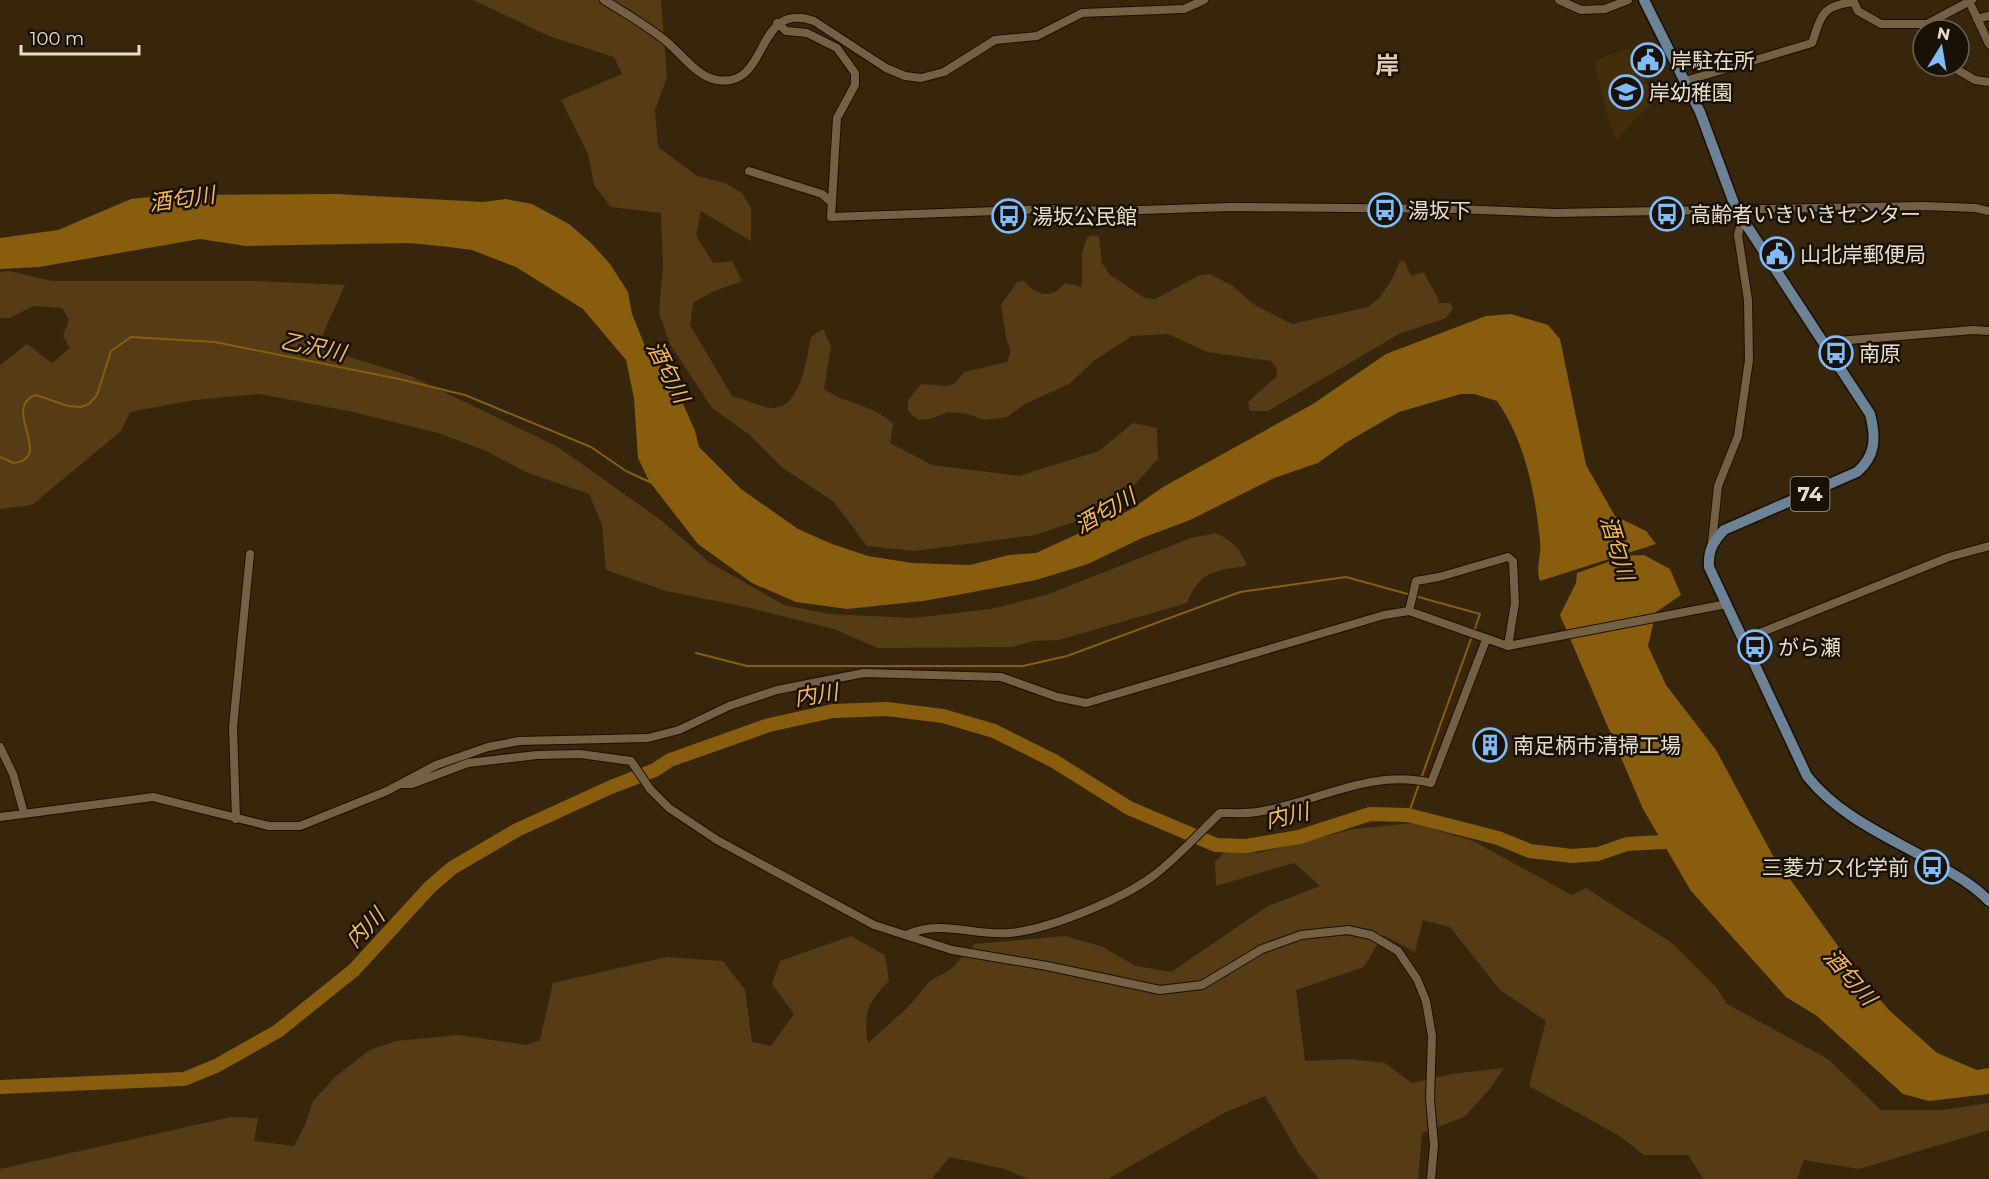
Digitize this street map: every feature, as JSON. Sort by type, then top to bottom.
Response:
[{"type":"main road","name":"74","points":[[1644,0],[1686,81],[1713,142],[1736,209],[1870,414],[1874,443],[1865,466],[1849,477],[1725,530],[1712,543]]},
{"type":"main road","points":[[1712,543],[1708,555],[1709,567],[1745,639],[1807,776],[1820,792],[1847,813],[1965,880],[1989,901]]},
{"type":"street","points":[[604,0],[664,39],[704,75],[715,80],[734,79],[747,72],[764,38],[777,23],[789,17],[807,18],[886,68],[905,76],[921,78],[944,72],[995,40],[1037,36],[1083,13],[1184,9],[1204,0]]},
{"type":"street","points":[[1559,0],[1581,10],[1605,9],[1628,0]]},
{"type":"street","points":[[1686,81],[1812,43],[1827,9],[1833,5],[1853,1],[1858,11],[1881,24],[1911,26]]},
{"type":"street","points":[[1942,18],[1968,1],[1989,44]]},
{"type":"street","points":[[1977,19],[1989,16]]},
{"type":"street","points":[[777,23],[786,31],[807,33],[837,48],[855,73],[855,85],[837,118],[830,201],[831,217],[1023,209],[1111,212],[1230,207],[1454,209],[1555,213],[1924,206],[1976,208],[1989,211]]},
{"type":"street","points":[[1971,78],[1989,82]]},
{"type":"street","points":[[749,171],[822,194],[830,201]]},
{"type":"street","points":[[1712,543],[1719,486],[1738,436],[1749,360],[1748,300],[1738,235],[1742,219]]},
{"type":"street","points":[[1824,342],[1973,330],[1989,331]]},
{"type":"street","points":[[1745,639],[1918,568],[1989,546]]},
{"type":"street","points":[[236,819],[233,728],[250,554]]},
{"type":"street","points":[[1409,608],[1416,581],[1439,577],[1508,557],[1514,561],[1515,603],[1508,644]]},
{"type":"street","points":[[0,817],[153,797],[166,798],[236,819],[284,828],[300,826],[400,784],[444,761],[488,747],[519,741],[648,738],[679,730],[729,706],[777,690],[864,673],[1001,677],[1071,701],[1093,702],[1409,608],[1466,633],[1508,644],[1727,604]]},
{"type":"street","points":[[906,935],[917,930],[944,926],[992,933],[1010,933],[1052,923],[1096,905],[1152,876],[1220,813],[1256,812],[1387,777],[1411,778],[1431,783],[1486,640]]},
{"type":"street","points":[[0,747],[13,774],[24,813]]},
{"type":"street","points":[[400,784],[412,784],[468,763],[537,755],[580,754],[631,761],[650,789],[680,817],[743,855],[873,925],[952,950],[1058,968],[1160,990],[1189,989],[1202,985],[1262,949],[1301,935],[1348,930],[1371,935],[1398,951],[1417,979],[1426,1000],[1432,1036],[1430,1100],[1434,1145],[1431,1179]]},
{"type":"shaded area","points":[[473,0],[661,0],[667,77],[655,110],[658,147],[697,176],[725,183],[742,193],[751,208],[751,241],[701,211],[696,235],[713,263],[732,261],[742,281],[712,292],[693,303],[690,325],[732,396],[757,405],[773,408],[783,406],[790,400],[801,380],[811,337],[823,329],[831,346],[824,389],[885,417],[893,424],[890,443],[932,465],[1019,476],[1099,451],[1133,423],[1157,428],[1158,459],[1112,509],[1035,535],[915,551],[867,546],[834,502],[783,468],[750,435],[712,408],[670,344],[659,313],[663,266],[661,213],[611,207],[594,185],[588,154],[561,100],[622,74],[614,57],[549,36]]},
{"type":"shaded area","name":"岸幼稚園","points":[[1628,48],[1656,101],[1641,113],[1616,140],[1609,122],[1594,61]]},
{"type":"shaded area","points":[[1093,235],[1099,237],[1102,263],[1110,275],[1145,298],[1155,299],[1200,275],[1209,274],[1233,286],[1253,304],[1292,324],[1368,307],[1379,298],[1391,281],[1400,261],[1404,260],[1411,276],[1424,272],[1439,303],[1450,303],[1453,309],[1446,318],[1399,334],[1268,411],[1250,411],[1248,402],[1276,377],[1277,369],[1271,361],[1207,352],[1168,334],[1132,336],[1095,360],[1069,384],[1025,404],[1007,417],[984,420],[968,414],[948,412],[930,419],[918,420],[908,411],[908,400],[921,384],[947,386],[954,384],[964,372],[1007,362],[1011,351],[1006,338],[1001,305],[1017,282],[1024,281],[1034,290],[1044,294],[1054,292],[1065,283],[1082,287],[1082,253],[1087,237]]},
{"type":"shaded area","points":[[9,271],[52,281],[256,281],[345,285],[317,347],[411,376],[558,447],[662,521],[709,562],[784,605],[829,614],[913,618],[991,609],[1046,595],[1191,538],[1216,533],[1235,546],[1247,566],[1210,574],[1198,584],[1187,603],[1059,640],[1033,641],[1013,647],[878,648],[834,629],[746,607],[666,591],[606,570],[602,525],[589,494],[528,473],[484,450],[438,433],[348,411],[260,394],[194,400],[130,412],[121,431],[32,505],[0,509],[0,365],[27,344],[52,363],[70,348],[63,336],[69,320],[62,308],[33,306],[9,318],[0,318],[0,272]]},
{"type":"shaded area","points":[[1413,823],[1473,841],[1572,895],[1586,888],[1672,943],[1716,987],[1727,1004],[1828,1059],[1881,1110],[1941,1110],[1989,1103],[1989,1130],[1859,1169],[1804,1160],[1797,1179],[1703,1179],[1688,1155],[1644,1155],[1618,1135],[1529,1086],[1546,1021],[1500,990],[1450,927],[1423,920],[1415,952],[1383,935],[1364,967],[1296,990],[1305,1061],[1350,1059],[1385,1063],[1412,1083],[1452,1074],[1504,1068],[1490,1089],[1464,1117],[1422,1133],[1418,1179],[1319,1179],[1299,1154],[1265,1096],[1224,1113],[1108,1179],[1028,1179],[1005,1169],[950,1157],[931,1179],[0,1179],[0,1169],[231,1117],[258,1118],[254,1141],[294,1146],[305,1125],[313,1101],[336,1076],[370,1050],[396,1041],[458,1035],[527,1045],[540,1040],[553,983],[667,957],[723,961],[745,990],[752,1042],[771,1046],[794,1014],[772,984],[780,961],[851,936],[885,955],[889,981],[876,995],[869,1008],[866,1023],[868,1043],[907,1008],[930,981],[951,969],[975,944],[1065,936],[1101,946],[1136,966],[1171,972],[1268,906],[1320,886],[1294,863],[1216,886],[1215,862],[1226,850],[1259,853],[1354,829]]},
{"type":"water","name":"酒匂川","points":[[337,194],[483,202],[506,199],[532,204],[569,224],[610,264],[628,292],[632,314],[645,346],[674,383],[695,431],[699,447],[741,489],[798,529],[868,556],[912,563],[970,565],[1009,555],[1036,553],[1130,510],[1163,487],[1313,404],[1386,354],[1486,316],[1511,314],[1548,325],[1560,339],[1586,465],[1615,516],[1646,531],[1656,544],[1540,581],[1538,571],[1540,546],[1532,486],[1515,433],[1497,401],[1474,394],[1461,394],[1399,412],[1347,442],[1318,463],[1274,478],[1190,520],[1142,538],[1088,564],[1036,580],[923,601],[847,609],[796,602],[752,583],[698,544],[649,481],[638,458],[634,398],[626,360],[583,309],[516,267],[472,250],[409,243],[246,246],[200,239],[39,267],[0,269],[0,238],[58,230],[131,199],[171,195]]},
{"type":"water","name":"酒匂川","points":[[1644,555],[1670,569],[1681,595],[1656,612],[1648,646],[1666,685],[1716,750],[1772,854],[1858,974],[1889,1010],[1937,1053],[1977,1070],[1989,1068],[1989,1094],[1929,1101],[1903,1094],[1817,1016],[1786,997],[1691,891],[1643,809],[1560,615],[1576,583],[1577,573],[1625,556]]},
{"type":"waterway","name":"乙沢川","points":[[0,457],[14,463],[25,459],[30,452],[23,410],[26,401],[36,395],[68,406],[81,407],[89,404],[97,395],[111,351],[131,337],[215,342],[399,379],[465,395],[591,447],[626,471],[652,483]]},
{"type":"waterway","points":[[696,653],[747,666],[1023,666],[1067,656],[1240,592],[1346,577],[1480,614],[1474,631]]},
{"type":"waterway","points":[[1408,815],[1472,636]]},
{"type":"waterway","name":"内川","points":[[0,1087],[184,1079],[216,1066],[278,1031],[354,970],[430,887],[452,868],[517,830],[611,787],[655,770],[670,760],[769,725],[833,711],[887,709],[943,716],[994,731],[1054,761],[1129,808],[1216,845],[1246,846],[1299,837],[1370,814],[1408,815],[1498,838],[1530,851],[1572,856],[1598,854],[1627,844],[1680,841]]},
{"type":"place","name":"岸駐在所","points":[[1648,60]]},
{"type":"place","name":"岸幼稚園","points":[[1626,92]]},
{"type":"place","name":"湯坂下","points":[[1385,210]]},
{"type":"place","name":"高齢者いきいきセンター","points":[[1667,214]]},
{"type":"place","name":"湯坂公民館","points":[[1009,216]]},
{"type":"place","name":"山北岸郵便局","points":[[1777,254]]},
{"type":"place","name":"南原","points":[[1836,353]]},
{"type":"place","name":"がら瀬","points":[[1755,647]]},
{"type":"place","name":"南足柄市清掃工場","points":[[1490,745]]},
{"type":"place","name":"三菱ガス化学前","points":[[1932,867]]},
{"type":"district","name":"岸","points":[[1387,65]]}]
